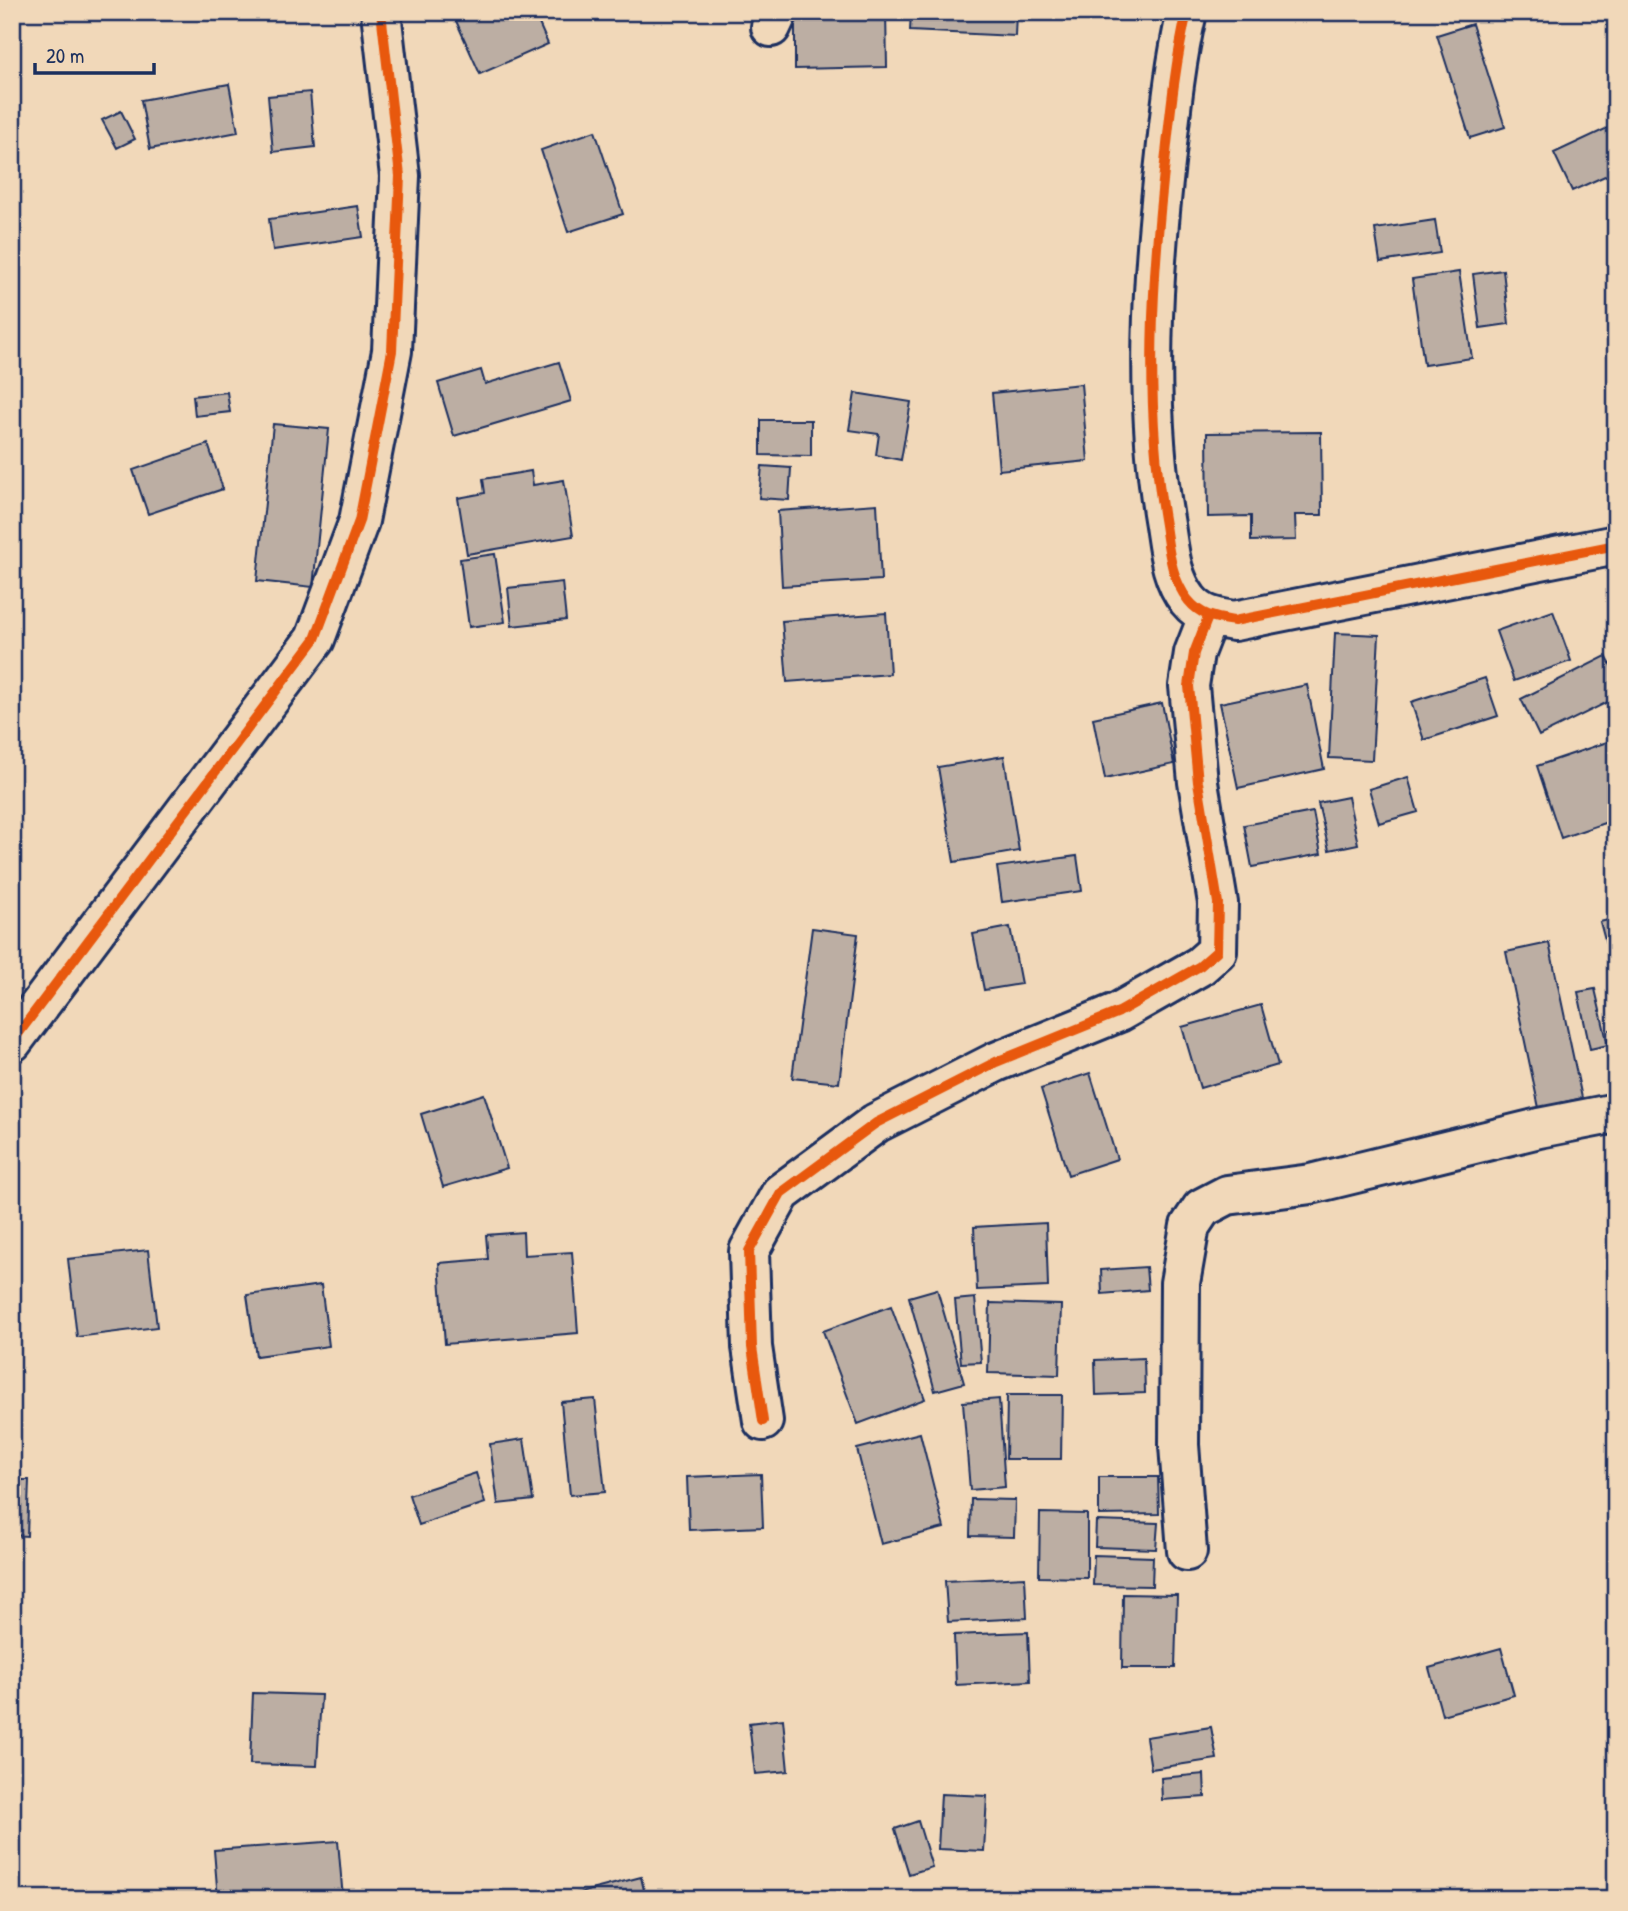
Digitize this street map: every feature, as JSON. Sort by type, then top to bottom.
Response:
[{"type":"street","points":[[12,1042],[316,639],[359,521],[392,351],[400,176],[381,12]]},
{"type":"street","points":[[1187,12],[1178,51],[1158,221],[1152,361],[1158,488],[1173,573],[1188,600],[1208,617],[1234,621],[1616,545]]},
{"type":"street","points":[[763,1421],[752,1347],[749,1251],[781,1192],[876,1122],[996,1062],[1119,1012],[1200,966],[1217,951],[1219,903],[1198,782],[1189,686],[1194,653],[1208,617]]},
{"type":"street","points":[[1187,1551],[1179,1445],[1180,1283],[1189,1226],[1202,1208],[1227,1195],[1311,1184],[1539,1128],[1616,1113]]},
{"type":"building","points":[[452,12],[534,12],[548,44],[480,74]]},
{"type":"building","points":[[795,12],[886,12],[887,67],[795,69]]},
{"type":"building","points":[[911,12],[1016,12],[1015,36],[910,31]]},
{"type":"building","points":[[1472,24],[1505,127],[1470,138],[1437,35]]},
{"type":"building","points":[[229,84],[238,132],[150,149],[141,100]]},
{"type":"building","points":[[310,92],[315,147],[273,152],[268,96]]},
{"type":"building","points":[[121,111],[135,139],[117,148],[102,120]]},
{"type":"building","points":[[1616,124],[1616,171],[1572,191],[1554,153]]},
{"type":"building","points":[[595,131],[623,214],[568,232],[541,150]]},
{"type":"building","points":[[358,206],[363,237],[273,250],[269,219]]},
{"type":"building","points":[[1435,220],[1440,253],[1380,262],[1375,229]]},
{"type":"building","points":[[1503,270],[1509,324],[1480,328],[1473,274]]},
{"type":"building","points":[[1459,272],[1472,358],[1424,365],[1412,279]]},
{"type":"building","points":[[559,362],[571,401],[454,436],[438,383],[481,370],[485,384]]},
{"type":"building","points":[[1081,384],[1088,461],[999,470],[992,393]]},
{"type":"building","points":[[227,392],[230,412],[195,416],[193,396]]},
{"type":"building","points":[[855,393],[911,402],[901,460],[876,455],[879,434],[849,430]]},
{"type":"building","points":[[761,420],[811,420],[811,456],[761,455]]},
{"type":"building","points":[[273,424],[329,429],[313,587],[257,581]]},
{"type":"building","points":[[1321,432],[1322,515],[1295,515],[1296,540],[1251,541],[1251,516],[1208,517],[1207,433]]},
{"type":"building","points":[[208,444],[223,489],[148,514],[133,470]]},
{"type":"building","points":[[762,466],[791,468],[789,500],[759,498]]},
{"type":"building","points":[[531,471],[533,485],[564,480],[573,536],[467,554],[458,498],[485,493],[483,479]]},
{"type":"building","points":[[877,504],[881,580],[782,586],[778,511]]},
{"type":"building","points":[[495,554],[505,622],[469,627],[460,559]]},
{"type":"building","points":[[562,582],[566,620],[512,626],[508,588]]},
{"type":"building","points":[[1553,611],[1571,661],[1514,681],[1496,631]]},
{"type":"building","points":[[886,613],[890,674],[787,682],[782,621]]},
{"type":"building","points":[[1335,633],[1379,635],[1372,760],[1329,758]]},
{"type":"building","points":[[1606,656],[1616,675],[1616,698],[1539,736],[1521,699]]},
{"type":"building","points":[[1485,678],[1498,716],[1424,740],[1411,702]]},
{"type":"building","points":[[1307,685],[1324,769],[1238,788],[1220,703]]},
{"type":"building","points":[[1162,703],[1174,764],[1105,779],[1093,718]]},
{"type":"building","points":[[1616,739],[1616,819],[1561,838],[1537,766]]},
{"type":"building","points":[[1004,756],[1019,851],[954,862],[938,767]]},
{"type":"building","points":[[1408,777],[1418,812],[1379,823],[1369,789]]},
{"type":"building","points":[[1348,797],[1358,844],[1329,850],[1318,803]]},
{"type":"building","points":[[1313,812],[1321,854],[1252,867],[1244,825]]},
{"type":"building","points":[[1077,856],[1082,891],[1002,902],[997,867]]},
{"type":"building","points":[[1616,918],[1616,974],[1614,974],[1600,922]]},
{"type":"building","points":[[1010,927],[1021,984],[984,990],[973,934]]},
{"type":"building","points":[[812,928],[858,934],[839,1083],[792,1078]]},
{"type":"building","points":[[1549,943],[1582,1098],[1539,1108],[1506,952]]},
{"type":"building","points":[[1595,989],[1608,1045],[1590,1049],[1578,992]]},
{"type":"building","points":[[1261,1005],[1278,1065],[1200,1088],[1182,1027]]},
{"type":"building","points":[[1616,1028],[1616,1056],[1610,1030]]},
{"type":"building","points":[[1090,1073],[1117,1159],[1068,1175],[1041,1089]]},
{"type":"building","points":[[484,1094],[507,1168],[443,1187],[421,1114]]},
{"type":"building","points":[[1046,1223],[1048,1287],[977,1290],[974,1227]]},
{"type":"building","points":[[523,1232],[524,1255],[572,1252],[578,1333],[445,1344],[439,1263],[488,1259],[486,1235]]},
{"type":"building","points":[[148,1250],[157,1327],[77,1337],[68,1259]]},
{"type":"building","points":[[1146,1267],[1148,1290],[1102,1294],[1101,1270]]},
{"type":"building","points":[[321,1285],[329,1346],[256,1356],[247,1295]]},
{"type":"building","points":[[937,1289],[964,1383],[935,1391],[909,1297]]},
{"type":"building","points":[[975,1298],[981,1362],[961,1363],[955,1300]]},
{"type":"building","points":[[990,1303],[1061,1305],[1059,1375],[988,1373]]},
{"type":"building","points":[[891,1306],[925,1399],[858,1424],[823,1331]]},
{"type":"building","points":[[1144,1358],[1145,1393],[1096,1395],[1095,1360]]},
{"type":"building","points":[[1007,1395],[1062,1395],[1061,1459],[1006,1459]]},
{"type":"building","points":[[595,1399],[605,1492],[570,1495],[561,1402]]},
{"type":"building","points":[[999,1399],[1005,1487],[970,1490],[963,1402]]},
{"type":"building","points":[[920,1433],[944,1528],[881,1544],[857,1449]]},
{"type":"building","points":[[524,1439],[533,1500],[498,1504],[490,1444]]},
{"type":"building","points":[[476,1473],[485,1503],[419,1525],[409,1495]]},
{"type":"building","points":[[761,1474],[763,1527],[689,1530],[687,1477]]},
{"type":"building","points":[[1099,1477],[1158,1477],[1159,1514],[1099,1515]]},
{"type":"building","points":[[12,1480],[29,1480],[27,1536],[12,1535]]},
{"type":"building","points":[[971,1499],[1015,1500],[1014,1537],[970,1536]]},
{"type":"building","points":[[1040,1513],[1087,1514],[1087,1578],[1039,1577]]},
{"type":"building","points":[[1096,1521],[1158,1523],[1156,1549],[1095,1547]]},
{"type":"building","points":[[1094,1555],[1153,1557],[1152,1586],[1093,1585]]},
{"type":"building","points":[[1025,1577],[1027,1618],[948,1622],[945,1581]]},
{"type":"building","points":[[1123,1594],[1177,1595],[1175,1668],[1122,1668]]},
{"type":"building","points":[[1028,1632],[1030,1681],[956,1685],[954,1635]]},
{"type":"building","points":[[1501,1648],[1514,1695],[1442,1715],[1429,1668]]},
{"type":"building","points":[[253,1693],[321,1695],[317,1766],[250,1764]]},
{"type":"building","points":[[783,1719],[788,1771],[755,1774],[749,1723]]},
{"type":"building","points":[[1211,1727],[1217,1759],[1151,1769],[1146,1737]]},
{"type":"building","points":[[1204,1774],[1205,1797],[1162,1800],[1161,1778]]},
{"type":"building","points":[[941,1794],[987,1796],[984,1851],[938,1849]]},
{"type":"building","points":[[918,1821],[932,1867],[909,1874],[895,1829]]},
{"type":"building","points":[[338,1841],[343,1899],[218,1899],[214,1850]]},
{"type":"building","points":[[641,1877],[646,1899],[556,1899]]},
{"type":"cycle path","points":[[12,1042],[315,639],[359,521],[392,351],[400,176],[381,12]]},
{"type":"cycle path","points":[[1187,12],[1174,83],[1161,200],[1154,293],[1152,386],[1158,479],[1168,545],[1174,573],[1188,600],[1203,613],[1234,621],[1616,545]]},
{"type":"cycle path","points":[[763,1421],[752,1347],[749,1251],[781,1193],[876,1123],[996,1062],[1119,1012],[1200,966],[1217,951],[1218,903],[1198,782],[1189,686],[1194,653],[1208,617]]}]
